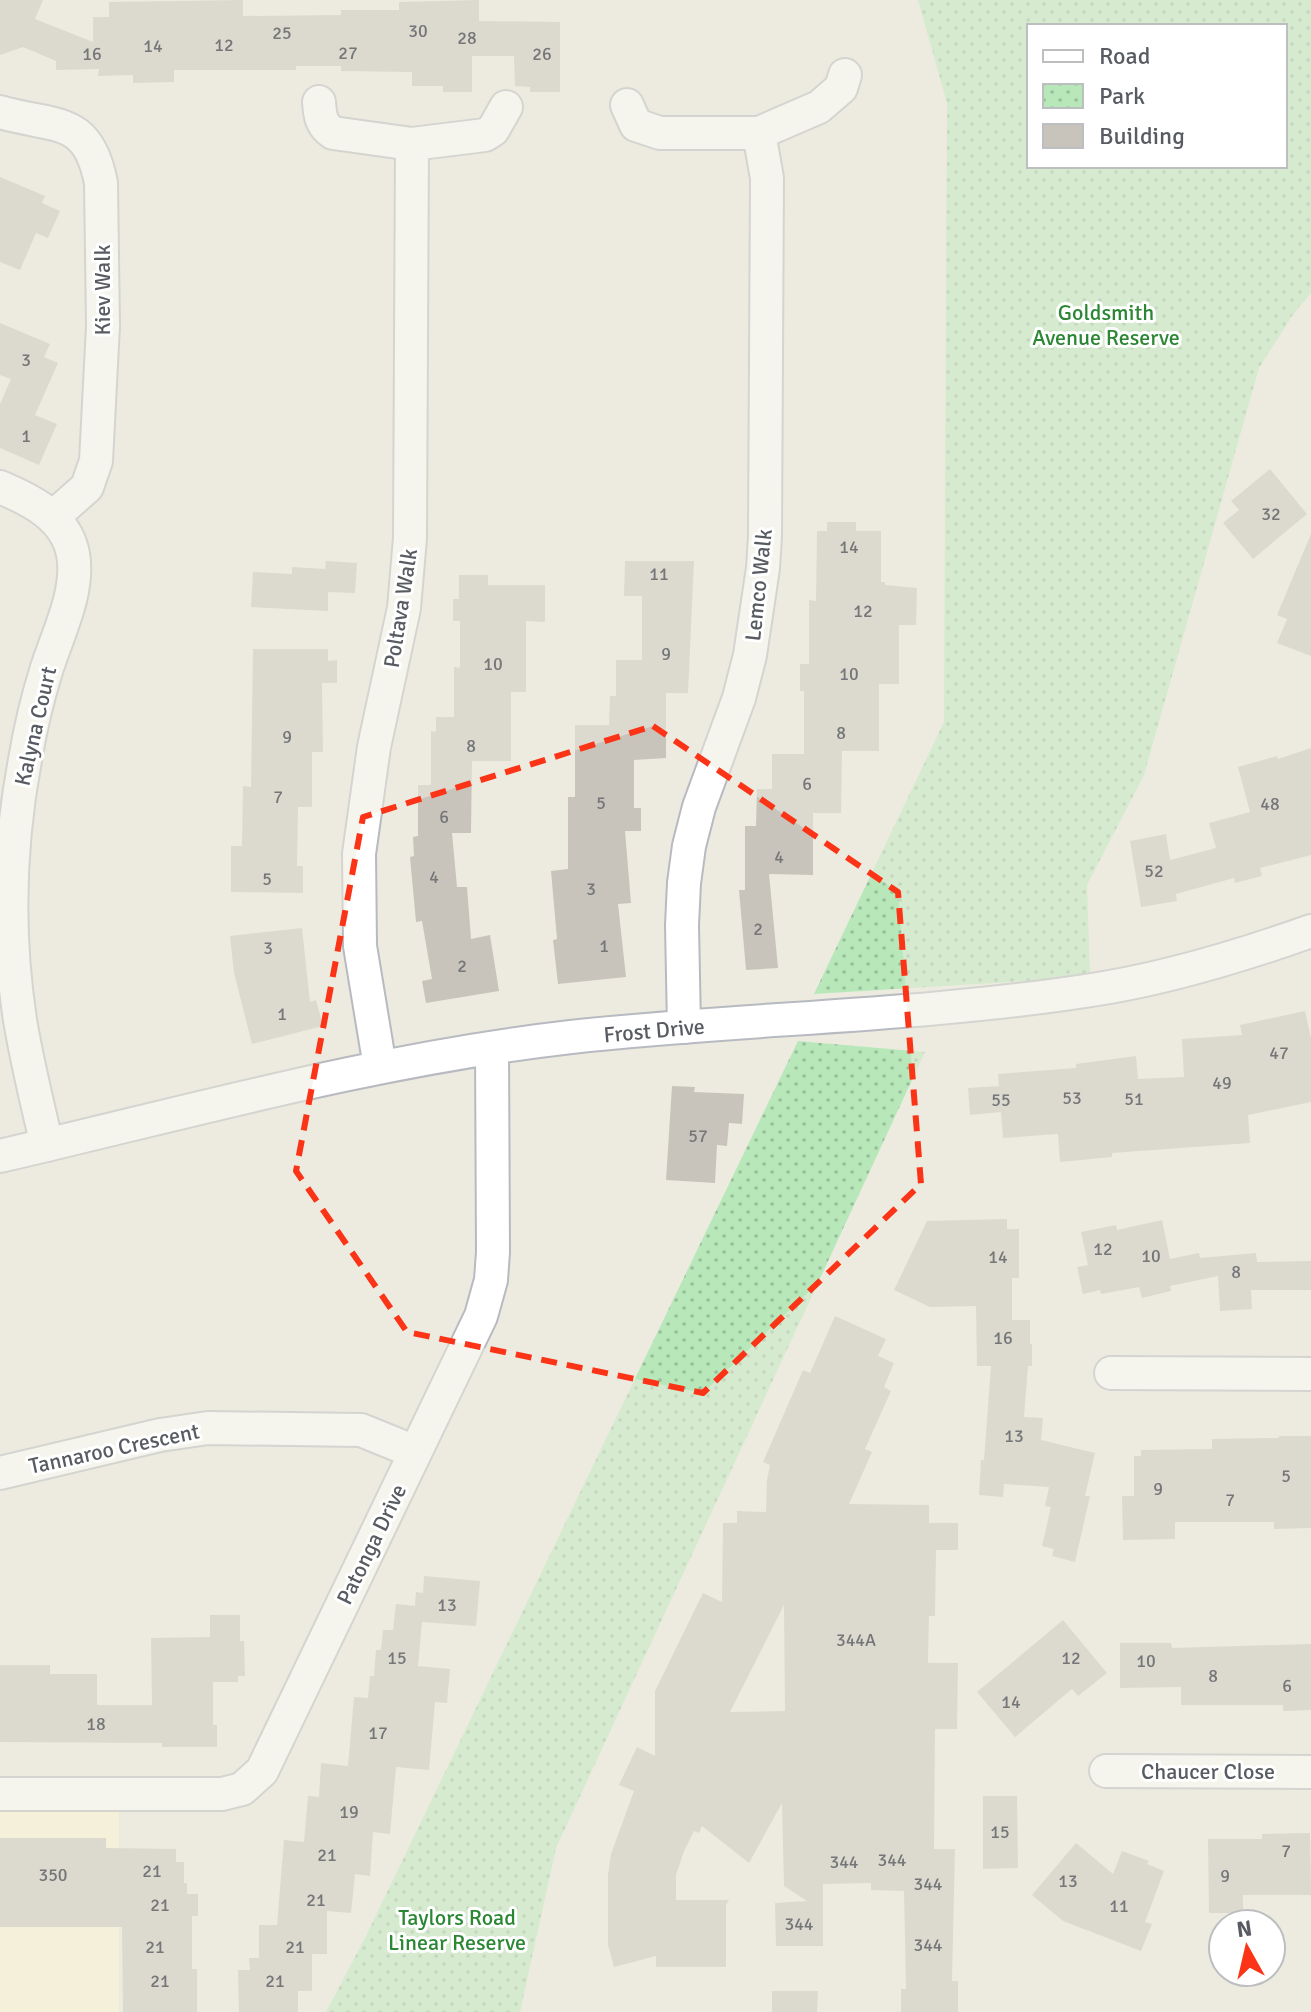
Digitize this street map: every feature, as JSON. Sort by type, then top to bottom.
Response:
[{"type":"street","points":[[627,105],[636,125],[660,133],[759,133],[819,107],[841,88],[845,75]]},
{"type":"street","points":[[319,102],[320,118],[333,133],[412,144],[485,135],[493,130],[506,107]]},
{"type":"street","name":"Kiev Walk","points":[[0,112],[66,127],[81,135],[97,162],[101,183],[103,326],[94,475],[87,487],[53,517]]},
{"type":"street","name":"Lemco Walk","points":[[684,1027],[682,925],[689,846],[750,655],[765,536],[767,178],[759,133]]},
{"type":"street","name":"Poltava Walk","points":[[380,1067],[360,946],[359,854],[374,747],[404,608],[410,538],[412,144]]},
{"type":"street","name":"Kalyna Court","points":[[0,487],[30,500],[53,517],[73,552],[74,575],[32,721],[12,858],[14,963],[20,1019],[47,1145]]},
{"type":"street","name":"Frost Drive","points":[[0,1156],[380,1067],[570,1037],[977,1004],[1086,991],[1235,957],[1311,931]]},
{"type":"street","name":"Patonga Drive","points":[[0,1794],[222,1794],[242,1789],[255,1779],[269,1758],[481,1316],[491,1280],[492,1048]]},
{"type":"street","points":[[1111,1373],[1311,1374]]},
{"type":"street","name":"Tannaroo Crescent","points":[[0,1473],[185,1430],[208,1428],[361,1430],[415,1452]]},
{"type":"street","name":"Chaucer Close","points":[[1106,1771],[1311,1772]]},
{"type":"highlighted area","points":[[653,726],[898,892],[921,1184],[703,1393],[407,1332],[296,1171],[363,817]]},
{"type":"shaded area","points":[[0,1809],[119,1809],[119,2012],[0,2012]]},
{"type":"green space","name":"Goldsmith Avenue Reserve","points":[[918,0],[1311,0],[1311,293],[1292,316],[1259,368],[1144,775],[1087,885],[1090,977],[814,994],[944,722],[947,103]]},
{"type":"green space","name":"Taylors Road Linear Reserve","points":[[798,1041],[925,1052],[556,1848],[520,2012],[326,2012],[365,1938]]},
{"type":"building","points":[[0,0],[43,0],[35,19],[93,42],[93,17],[109,17],[109,2],[243,0],[243,16],[341,15],[341,10],[399,10],[399,2],[479,0],[479,21],[560,22],[560,92],[530,92],[530,87],[515,86],[514,56],[472,56],[472,92],[443,92],[443,86],[412,86],[412,72],[341,71],[341,66],[296,66],[296,70],[174,70],[174,82],[133,83],[133,75],[98,76],[99,69],[56,70],[56,61],[23,47],[0,55]]},
{"type":"building","points":[[0,177],[45,196],[42,203],[60,211],[48,238],[36,233],[20,270],[0,262]]},
{"type":"building","points":[[0,323],[50,344],[44,357],[58,363],[35,415],[57,424],[39,465],[0,448],[0,404],[11,379],[0,375]]},
{"type":"building","points":[[1270,469],[1307,514],[1253,559],[1223,523],[1239,510],[1231,501]]},
{"type":"building","points":[[827,522],[856,522],[856,531],[881,531],[881,582],[917,588],[916,625],[899,625],[899,684],[879,684],[879,751],[842,751],[841,813],[813,813],[813,875],[769,874],[778,968],[746,970],[739,890],[745,890],[745,826],[756,826],[757,789],[772,789],[772,754],[804,754],[804,691],[800,691],[800,664],[809,664],[809,600],[816,601],[817,531],[827,531]]},
{"type":"building","points":[[1311,534],[1311,656],[1277,643],[1287,619],[1277,615]]},
{"type":"building","points":[[326,561],[357,563],[355,593],[328,592],[328,611],[251,607],[253,572],[292,574],[292,567],[325,569]]},
{"type":"building","points":[[625,561],[694,561],[688,693],[666,693],[666,758],[634,760],[634,808],[641,808],[641,831],[625,831],[631,903],[618,904],[626,977],[558,984],[551,871],[568,869],[568,797],[575,797],[575,725],[609,725],[610,696],[616,696],[616,660],[642,660],[642,596],[624,596]]},
{"type":"building","points":[[459,575],[488,575],[488,585],[545,585],[545,622],[526,621],[526,692],[511,692],[511,761],[472,761],[471,833],[452,833],[457,887],[467,887],[471,939],[490,935],[499,991],[426,1003],[422,981],[432,979],[422,921],[416,922],[410,857],[414,856],[413,837],[418,836],[418,785],[431,785],[431,731],[436,732],[436,717],[454,717],[454,667],[460,668],[460,621],[453,621],[453,599],[459,599]]},
{"type":"building","points":[[253,649],[328,649],[328,661],[337,660],[337,683],[322,683],[323,752],[312,752],[312,807],[298,807],[297,866],[303,866],[303,893],[231,892],[231,846],[242,846],[243,786],[251,787]]},
{"type":"building","points":[[1311,748],[1311,855],[1260,868],[1262,876],[1235,883],[1234,878],[1176,894],[1177,901],[1141,907],[1130,841],[1166,834],[1170,860],[1216,848],[1209,823],[1250,812],[1238,767]]},
{"type":"building","points":[[302,928],[310,1002],[316,1000],[323,1026],[252,1044],[234,973],[230,936]]},
{"type":"building","points":[[1305,1011],[1311,1038],[1311,1102],[1248,1115],[1250,1143],[1112,1153],[1112,1157],[1060,1162],[1058,1134],[1003,1138],[1001,1112],[970,1115],[968,1088],[999,1086],[998,1074],[1076,1068],[1076,1064],[1136,1056],[1138,1079],[1184,1077],[1182,1039],[1242,1035],[1240,1025]]},
{"type":"building","points":[[672,1086],[695,1087],[694,1092],[744,1094],[742,1124],[729,1123],[727,1146],[717,1145],[715,1183],[666,1180]]},
{"type":"building","points":[[1007,1219],[1007,1229],[1019,1229],[1019,1278],[1012,1278],[1012,1320],[1030,1320],[1032,1366],[1028,1366],[1024,1417],[1043,1418],[1041,1440],[1095,1453],[1085,1496],[1090,1496],[1075,1562],[1052,1556],[1054,1549],[1042,1546],[1051,1507],[1045,1506],[1049,1487],[1004,1484],[1003,1497],[979,1495],[991,1366],[977,1366],[976,1306],[930,1307],[894,1290],[927,1221]]},
{"type":"building","points":[[1162,1220],[1170,1259],[1199,1253],[1200,1258],[1256,1253],[1257,1262],[1311,1261],[1311,1290],[1251,1290],[1252,1309],[1220,1311],[1218,1276],[1170,1286],[1171,1291],[1142,1298],[1139,1287],[1083,1294],[1077,1267],[1088,1265],[1081,1232],[1116,1225],[1117,1230]]},
{"type":"building","points":[[835,1316],[886,1339],[878,1356],[894,1363],[884,1387],[891,1391],[865,1449],[872,1452],[849,1504],[929,1505],[929,1523],[958,1523],[958,1550],[936,1550],[935,1616],[929,1616],[928,1663],[958,1663],[957,1729],[935,1729],[934,1849],[955,1849],[952,1981],[958,1981],[958,2012],[901,2012],[901,1989],[906,1989],[904,1891],[871,1890],[871,1883],[823,1884],[823,1946],[776,1946],[775,1903],[807,1901],[784,1886],[782,1803],[749,1863],[702,1826],[699,1833],[694,1831],[684,1851],[676,1875],[676,1900],[729,1900],[726,1905],[726,1967],[656,1967],[656,1956],[614,1967],[608,1945],[611,1854],[634,1791],[619,1785],[637,1747],[655,1756],[655,1691],[703,1593],[722,1602],[723,1523],[737,1523],[737,1511],[766,1512],[770,1465],[763,1462],[803,1370],[810,1373]],"holes":[[[784,1605],[785,1711],[730,1712]]]},
{"type":"building","points":[[1311,1436],[1311,1528],[1274,1529],[1274,1522],[1175,1522],[1175,1539],[1123,1540],[1122,1496],[1134,1496],[1134,1456],[1141,1456],[1141,1450],[1212,1449],[1212,1439]]},
{"type":"building","points":[[424,1576],[480,1581],[476,1626],[422,1622],[418,1666],[450,1669],[447,1703],[435,1702],[429,1770],[396,1767],[390,1834],[373,1832],[370,1876],[355,1874],[351,1913],[327,1911],[327,1954],[312,1954],[312,1991],[298,1991],[298,2012],[239,2012],[238,1970],[250,1970],[249,1958],[259,1958],[259,1925],[277,1925],[284,1840],[304,1842],[308,1796],[319,1797],[321,1763],[348,1766],[354,1697],[368,1698],[370,1676],[374,1676],[376,1650],[381,1650],[383,1630],[393,1630],[396,1604],[415,1606],[416,1592],[423,1593]]},
{"type":"building","points":[[210,1615],[240,1615],[240,1641],[244,1641],[245,1676],[238,1676],[238,1682],[213,1682],[213,1725],[217,1725],[217,1747],[162,1747],[162,1743],[0,1742],[0,1665],[50,1665],[50,1674],[97,1674],[97,1705],[152,1705],[151,1638],[210,1637]]},
{"type":"building","points":[[1063,1620],[1107,1673],[1078,1696],[1072,1689],[1015,1737],[977,1692]]},
{"type":"building","points":[[1120,1643],[1171,1643],[1172,1648],[1311,1644],[1311,1710],[1283,1711],[1283,1705],[1181,1705],[1181,1687],[1120,1688]]},
{"type":"building","points":[[983,1796],[1017,1796],[1018,1868],[983,1869]]},
{"type":"building","points":[[1310,1833],[1311,1895],[1243,1895],[1243,1908],[1209,1908],[1208,1839],[1262,1839],[1262,1834]]},
{"type":"building","points":[[0,1838],[106,1838],[106,1848],[176,1849],[176,1862],[184,1862],[187,1894],[198,1894],[198,1916],[192,1916],[192,1969],[197,1969],[197,2012],[123,2012],[122,1927],[0,1927]]},
{"type":"building","points":[[1076,1843],[1113,1874],[1122,1851],[1149,1861],[1147,1864],[1164,1871],[1145,1922],[1152,1924],[1141,1951],[1063,1921],[1032,1895]]},
{"type":"building","points":[[772,1991],[818,1991],[817,2012],[772,2012]]}]
